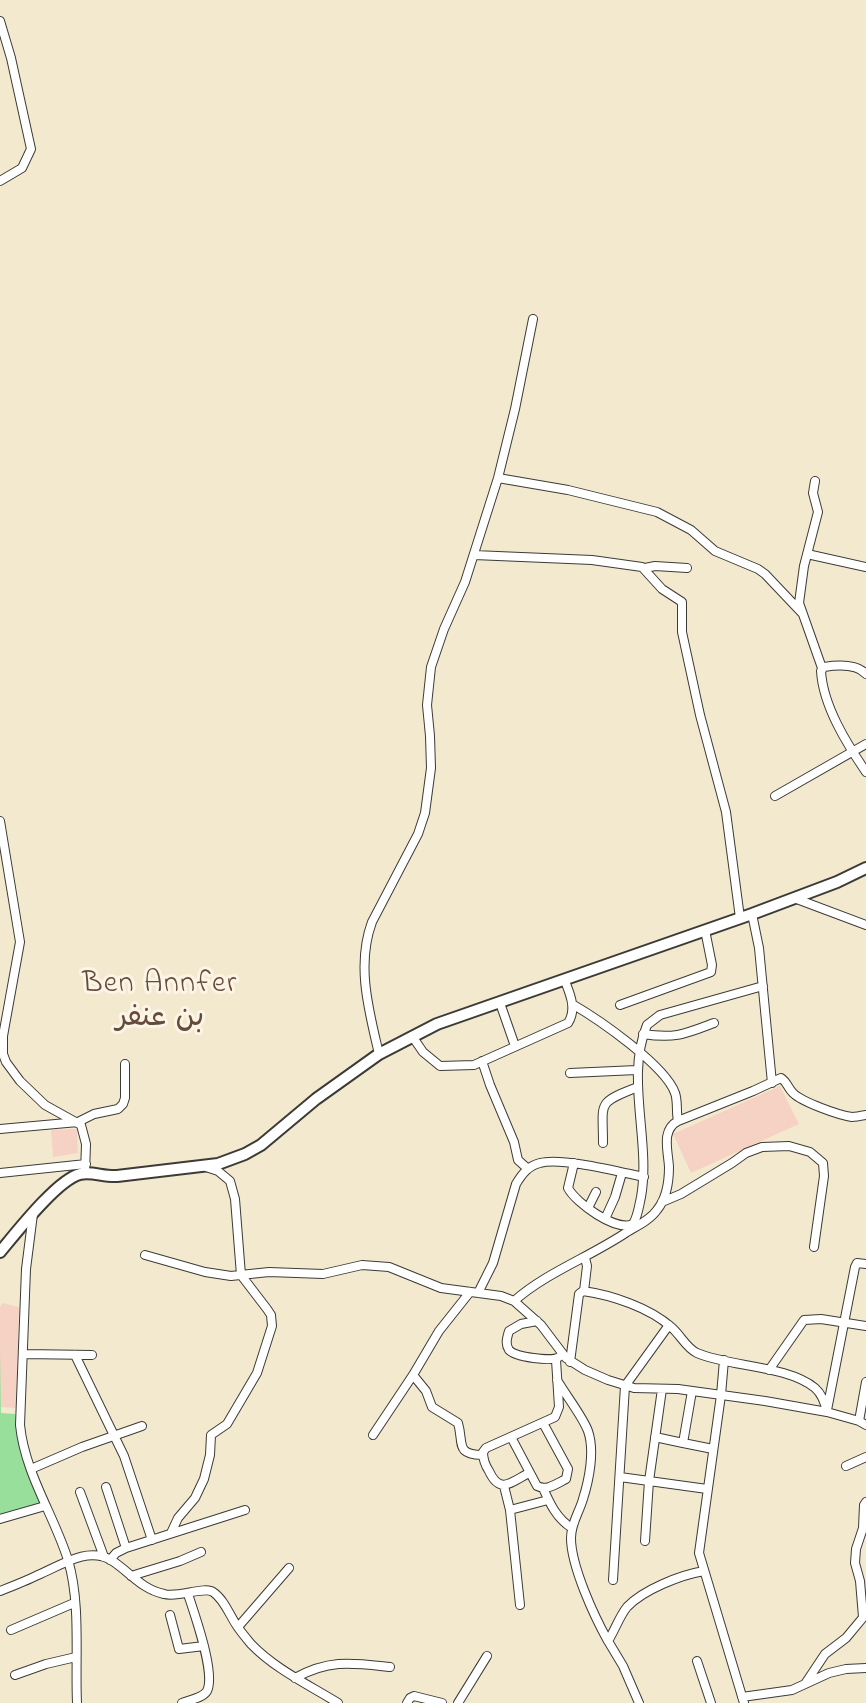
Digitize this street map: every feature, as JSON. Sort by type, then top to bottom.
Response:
[{"type":"street","points":[[0,21],[11,58],[31,149],[22,168],[0,181]]},
{"type":"street","points":[[380,1054],[364,975],[364,947],[372,922],[418,834],[425,813],[431,768],[427,705],[429,674],[441,636],[465,582],[498,478],[533,319]]},
{"type":"street","points":[[498,478],[568,490],[663,514],[691,530],[715,551],[758,569],[802,613]]},
{"type":"street","points":[[815,481],[813,493],[818,512],[807,554],[800,595],[802,613],[822,668],[822,681],[837,725],[866,772]]},
{"type":"street","points":[[807,554],[866,567]]},
{"type":"street","points":[[474,555],[592,560],[645,568],[655,566],[687,568]]},
{"type":"street","points":[[645,568],[662,589],[683,603],[682,632],[700,715],[726,812],[740,918]]},
{"type":"street","points":[[822,668],[837,666],[857,668],[866,674]]},
{"type":"street","points":[[776,796],[866,744]]},
{"type":"street","points":[[0,821],[20,942],[4,1008],[2,1047],[6,1062],[20,1081],[45,1105],[78,1122],[85,1133],[86,1168]]},
{"type":"street","points":[[0,850],[6,858]]},
{"type":"street","points":[[0,1173],[86,1168],[107,1177],[204,1166],[232,1159],[261,1145],[316,1099],[380,1054],[437,1024],[752,914],[837,882],[866,868]]},
{"type":"street","points":[[794,898],[866,925]]},
{"type":"street","points":[[752,914],[763,986],[772,1083]]},
{"type":"street","points":[[620,1005],[711,972],[712,965],[705,930]]},
{"type":"street","points":[[412,1036],[423,1052],[440,1066],[474,1065],[568,1023],[572,1017],[572,1004],[565,981]]},
{"type":"street","points":[[574,1163],[568,1188],[575,1198],[605,1219],[622,1226],[633,1224],[638,1213],[644,1177],[637,1070],[643,1034],[647,1025],[660,1015],[763,986]]},
{"type":"street","points":[[500,1003],[515,1046]]},
{"type":"street","points":[[572,1004],[640,1052],[668,1080],[675,1094],[678,1121]]},
{"type":"street","points":[[643,1034],[678,1036],[714,1023]]},
{"type":"street","points":[[482,1061],[514,1142],[518,1160],[528,1168]]},
{"type":"street","points":[[0,1129],[78,1122],[94,1114],[118,1109],[125,1098],[125,1064]]},
{"type":"street","points":[[570,1073],[637,1070]]},
{"type":"street","points":[[514,1301],[542,1279],[585,1258],[653,1215],[662,1202],[669,1168],[667,1134],[671,1126],[678,1121],[782,1078],[793,1093],[801,1098],[834,1112],[853,1117],[866,1115]]},
{"type":"street","points":[[603,1143],[605,1103],[638,1087]]},
{"type":"street","points":[[662,1202],[746,1153],[762,1147],[789,1146],[810,1152],[823,1162],[824,1176],[814,1247]]},
{"type":"street","points":[[373,1435],[439,1331],[474,1293],[493,1263],[516,1184],[528,1168],[541,1163],[574,1163],[644,1177]]},
{"type":"street","points":[[171,1533],[178,1518],[195,1498],[204,1479],[210,1455],[211,1435],[227,1424],[249,1391],[270,1335],[271,1315],[241,1275],[233,1189],[226,1176],[204,1166]]},
{"type":"street","points":[[0,1252],[66,1181],[86,1168]]},
{"type":"street","points":[[605,1219],[622,1173]]},
{"type":"street","points":[[588,1208],[596,1192]]},
{"type":"street","points":[[33,1214],[27,1259],[24,1354],[19,1417],[21,1435],[31,1469],[68,1561],[74,1603],[77,1703]]},
{"type":"street","points":[[145,1255],[217,1274],[241,1275],[269,1272],[323,1274],[356,1265],[372,1264],[389,1267],[431,1285],[501,1296],[514,1301],[537,1321],[553,1340],[559,1357],[558,1413],[543,1423],[486,1448],[482,1455]]},
{"type":"street","points":[[584,1291],[587,1266],[585,1258]]},
{"type":"street","points":[[827,1412],[855,1267],[857,1263],[866,1264]]},
{"type":"street","points":[[570,1362],[579,1294],[584,1291],[622,1299],[669,1325],[692,1351],[769,1370],[799,1380],[815,1388],[827,1412]]},
{"type":"street","points":[[769,1370],[804,1320],[821,1319],[866,1326]]},
{"type":"street","points":[[537,1321],[521,1324],[509,1331],[506,1343],[512,1353],[559,1357],[625,1386],[721,1395],[827,1412],[862,1423],[866,1382]]},
{"type":"street","points":[[613,1580],[625,1386],[669,1325]]},
{"type":"street","points":[[24,1354],[92,1355]]},
{"type":"street","points":[[75,1355],[123,1456],[152,1540]]},
{"type":"street","points":[[724,1360],[699,1553],[743,1700],[804,1686],[829,1673],[866,1668]]},
{"type":"street","points":[[413,1375],[426,1391],[432,1407],[458,1423],[464,1451],[468,1454],[482,1455]]},
{"type":"street","points":[[557,1380],[583,1420],[591,1446],[584,1496],[572,1528],[572,1548],[593,1613],[623,1666],[639,1703]]},
{"type":"street","points":[[645,1541],[649,1480],[662,1389]]},
{"type":"street","points":[[683,1443],[692,1391]]},
{"type":"street","points":[[511,1437],[537,1486],[543,1488],[552,1486],[566,1479],[568,1472],[543,1423]]},
{"type":"street","points":[[31,1469],[142,1426]]},
{"type":"street","points":[[655,1437],[713,1449]]},
{"type":"street","points":[[482,1455],[493,1481],[498,1485],[504,1485],[529,1473]]},
{"type":"street","points":[[846,1466],[866,1456]]},
{"type":"street","points":[[620,1477],[707,1489]]},
{"type":"street","points":[[504,1485],[510,1510],[520,1605]]},
{"type":"street","points":[[106,1487],[126,1548]]},
{"type":"street","points":[[543,1488],[559,1517],[572,1528]]},
{"type":"street","points":[[80,1491],[107,1558]]},
{"type":"street","points":[[510,1510],[548,1500]]},
{"type":"street","points":[[804,1686],[825,1654],[846,1638],[864,1616],[860,1581],[855,1563],[856,1549],[864,1527],[866,1502]]},
{"type":"street","points":[[0,1519],[45,1506]]},
{"type":"street","points":[[107,1558],[126,1548],[245,1510]]},
{"type":"street","points":[[131,1576],[180,1562],[201,1552]]},
{"type":"street","points":[[0,1591],[87,1555],[107,1558],[144,1587],[155,1592],[166,1595],[188,1594],[205,1590],[214,1592],[238,1627],[261,1652],[295,1678],[338,1703]]},
{"type":"street","points":[[238,1627],[289,1568]]},
{"type":"street","points":[[608,1641],[625,1609],[635,1599],[681,1577],[704,1571]]},
{"type":"street","points":[[182,1703],[204,1695],[208,1688],[204,1646],[188,1594]]},
{"type":"street","points":[[11,1630],[74,1603]]},
{"type":"street","points":[[170,1615],[179,1649],[204,1646]]},
{"type":"street","points":[[458,1703],[487,1656]]},
{"type":"street","points":[[15,1675],[76,1657]]},
{"type":"street","points":[[697,1661],[711,1703]]},
{"type":"street","points":[[295,1678],[316,1668],[337,1663],[390,1667]]},
{"type":"street","points":[[407,1703],[414,1696],[438,1702]]},
{"type":"shaded area","points":[[780,1086],[799,1124],[691,1173],[673,1134]]},
{"type":"shaded area","points":[[77,1129],[78,1153],[53,1157],[51,1130]]},
{"type":"shaded area","points":[[2,1303],[19,1307],[16,1408],[0,1407],[0,1307]]},
{"type":"green space","points":[[0,1350],[1,1413],[15,1414],[26,1461],[44,1507],[0,1516]]},
{"type":"district","name":"Ben Annfer بن عنفر","points":[[160,1003]]}]
